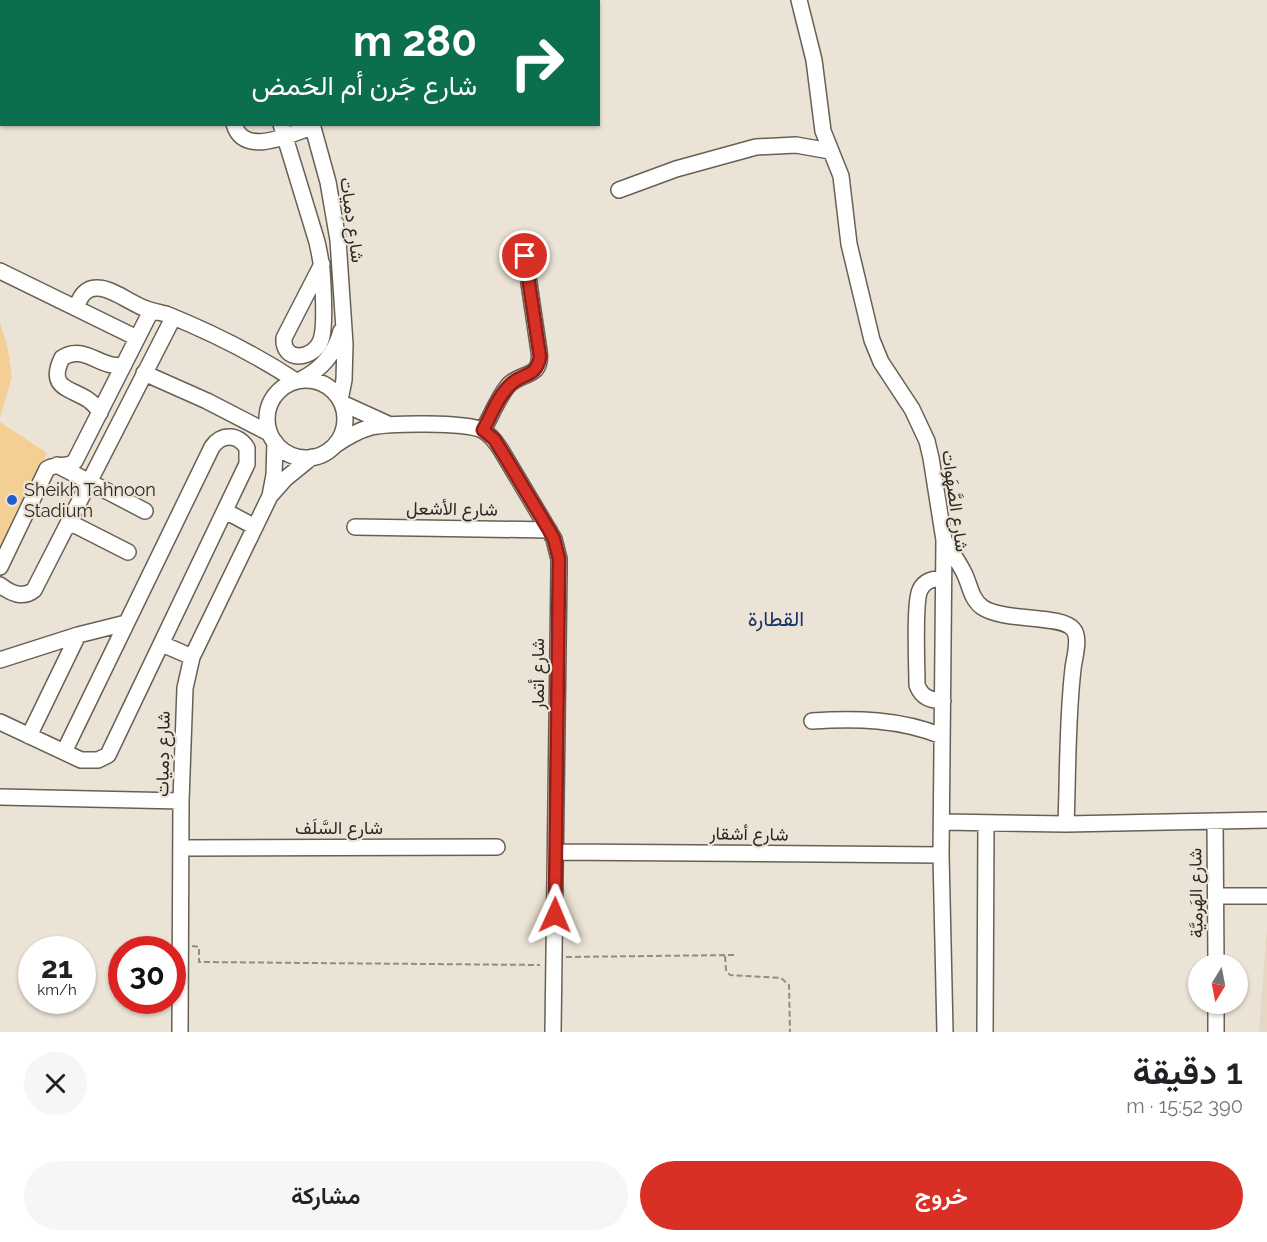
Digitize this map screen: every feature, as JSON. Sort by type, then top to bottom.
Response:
[{"type":"street","name":"شارع الصَّهَوات","points":[[799,0],[814,60],[822,131],[841,176],[851,252],[872,340],[884,367],[912,409],[927,441],[944,540],[941,855],[945,1032]]},
{"type":"street","points":[[235,126],[239,135],[253,143],[259,143],[283,130],[312,126]]},
{"type":"street","name":"شارع دِميات","points":[[312,126],[328,182],[338,240],[344,323],[344,380],[341,402]]},
{"type":"street","points":[[283,130],[322,264],[321,340],[311,353],[291,355],[285,348],[284,338],[322,264]]},
{"type":"street","points":[[619,190],[676,170],[756,147],[796,145],[830,151]]},
{"type":"street","points":[[144,373],[207,401],[272,438],[285,452],[298,457],[320,455],[361,430],[391,425],[457,425],[483,430],[507,387],[518,378],[531,374],[539,364],[540,357],[525,256]]},
{"type":"street","points":[[0,271],[137,338]]},
{"type":"street","points":[[77,308],[81,296],[97,288],[173,318],[268,363],[298,380],[311,380],[323,384],[333,390],[345,414],[344,426],[334,446]]},
{"type":"street","points":[[0,567],[45,472],[51,466],[69,465],[75,461],[151,311]]},
{"type":"street","points":[[0,585],[21,596],[30,594],[34,590],[173,318]]},
{"type":"street","name":"شارع دِميات","points":[[298,380],[310,375],[329,358],[344,323]]},
{"type":"street","points":[[100,413],[90,400],[58,383],[56,374],[62,358],[81,353],[110,366],[124,364]]},
{"type":"street","points":[[272,438],[267,422],[271,401],[277,392],[298,380]]},
{"type":"street","points":[[341,402],[391,425]]},
{"type":"street","name":"شارع أتمار","points":[[483,430],[494,439],[549,530],[559,559],[553,1032]]},
{"type":"street","points":[[0,722],[64,752],[87,761],[98,760],[108,755],[249,459],[248,448],[245,444],[230,436],[219,439],[212,447],[64,752]]},
{"type":"street","name":"شارع دِميات","points":[[270,496],[274,475],[272,438]]},
{"type":"street","name":"شارع دِميات","points":[[180,936],[183,704],[192,657],[270,496],[285,479],[312,457]]},
{"type":"street","points":[[57,465],[145,510]]},
{"type":"street","points":[[225,511],[255,526]]},
{"type":"street","points":[[69,522],[128,552]]},
{"type":"street","name":"شارع الأشعل","points":[[355,527],[549,530]]},
{"type":"street","points":[[944,540],[964,572],[974,598],[980,605],[997,614],[1060,622],[1075,631],[1066,824]]},
{"type":"street","points":[[943,579],[937,578],[926,582],[918,595],[917,685],[927,698],[943,701]]},
{"type":"street","points":[[0,660],[78,635],[126,623]]},
{"type":"street","points":[[29,736],[78,635]]},
{"type":"street","points":[[162,644],[192,657]]},
{"type":"street","points":[[812,720],[858,719],[889,722],[912,726],[942,736]]},
{"type":"street","points":[[0,797],[182,801]]},
{"type":"street","points":[[942,822],[1066,824],[1267,820]]},
{"type":"street","name":"شارع الهَرميَّة","points":[[1215,821],[1216,954]]},
{"type":"street","points":[[985,1032],[986,823]]},
{"type":"street","name":"شارع السَّلَف","points":[[181,848],[497,847]]},
{"type":"street","name":"شارع أشقار","points":[[556,852],[941,855]]},
{"type":"street","points":[[1216,896],[1267,896]]},
{"type":"street","name":"شارع دِميات","points":[[180,1014],[180,1032]]},
{"type":"street","points":[[1216,1014],[1216,1032]]},
{"type":"path","points":[[186,946],[199,946],[199,962],[555,961],[734,955]]},
{"type":"path","points":[[725,955],[726,970],[730,975],[781,978],[786,981],[789,985],[790,1032]]},
{"type":"shaded area","points":[[0,323],[7,345],[12,377],[0,417]]},
{"type":"shaded area","name":"Sheikh Tahnoon Stadium","points":[[0,422],[47,453],[0,546]]},
{"type":"shaded area","points":[[1267,929],[1267,1032],[1259,1032]]},
{"type":"place","name":"Sheikh Tahnoon Stadium","points":[[12,500]]},
{"type":"district","name":"القطارة","points":[[776,619]]},
{"type":"route","points":[[525,256],[540,357],[539,364],[531,374],[518,378],[507,387],[483,430],[494,439],[549,530],[559,559],[555,915]]}]
